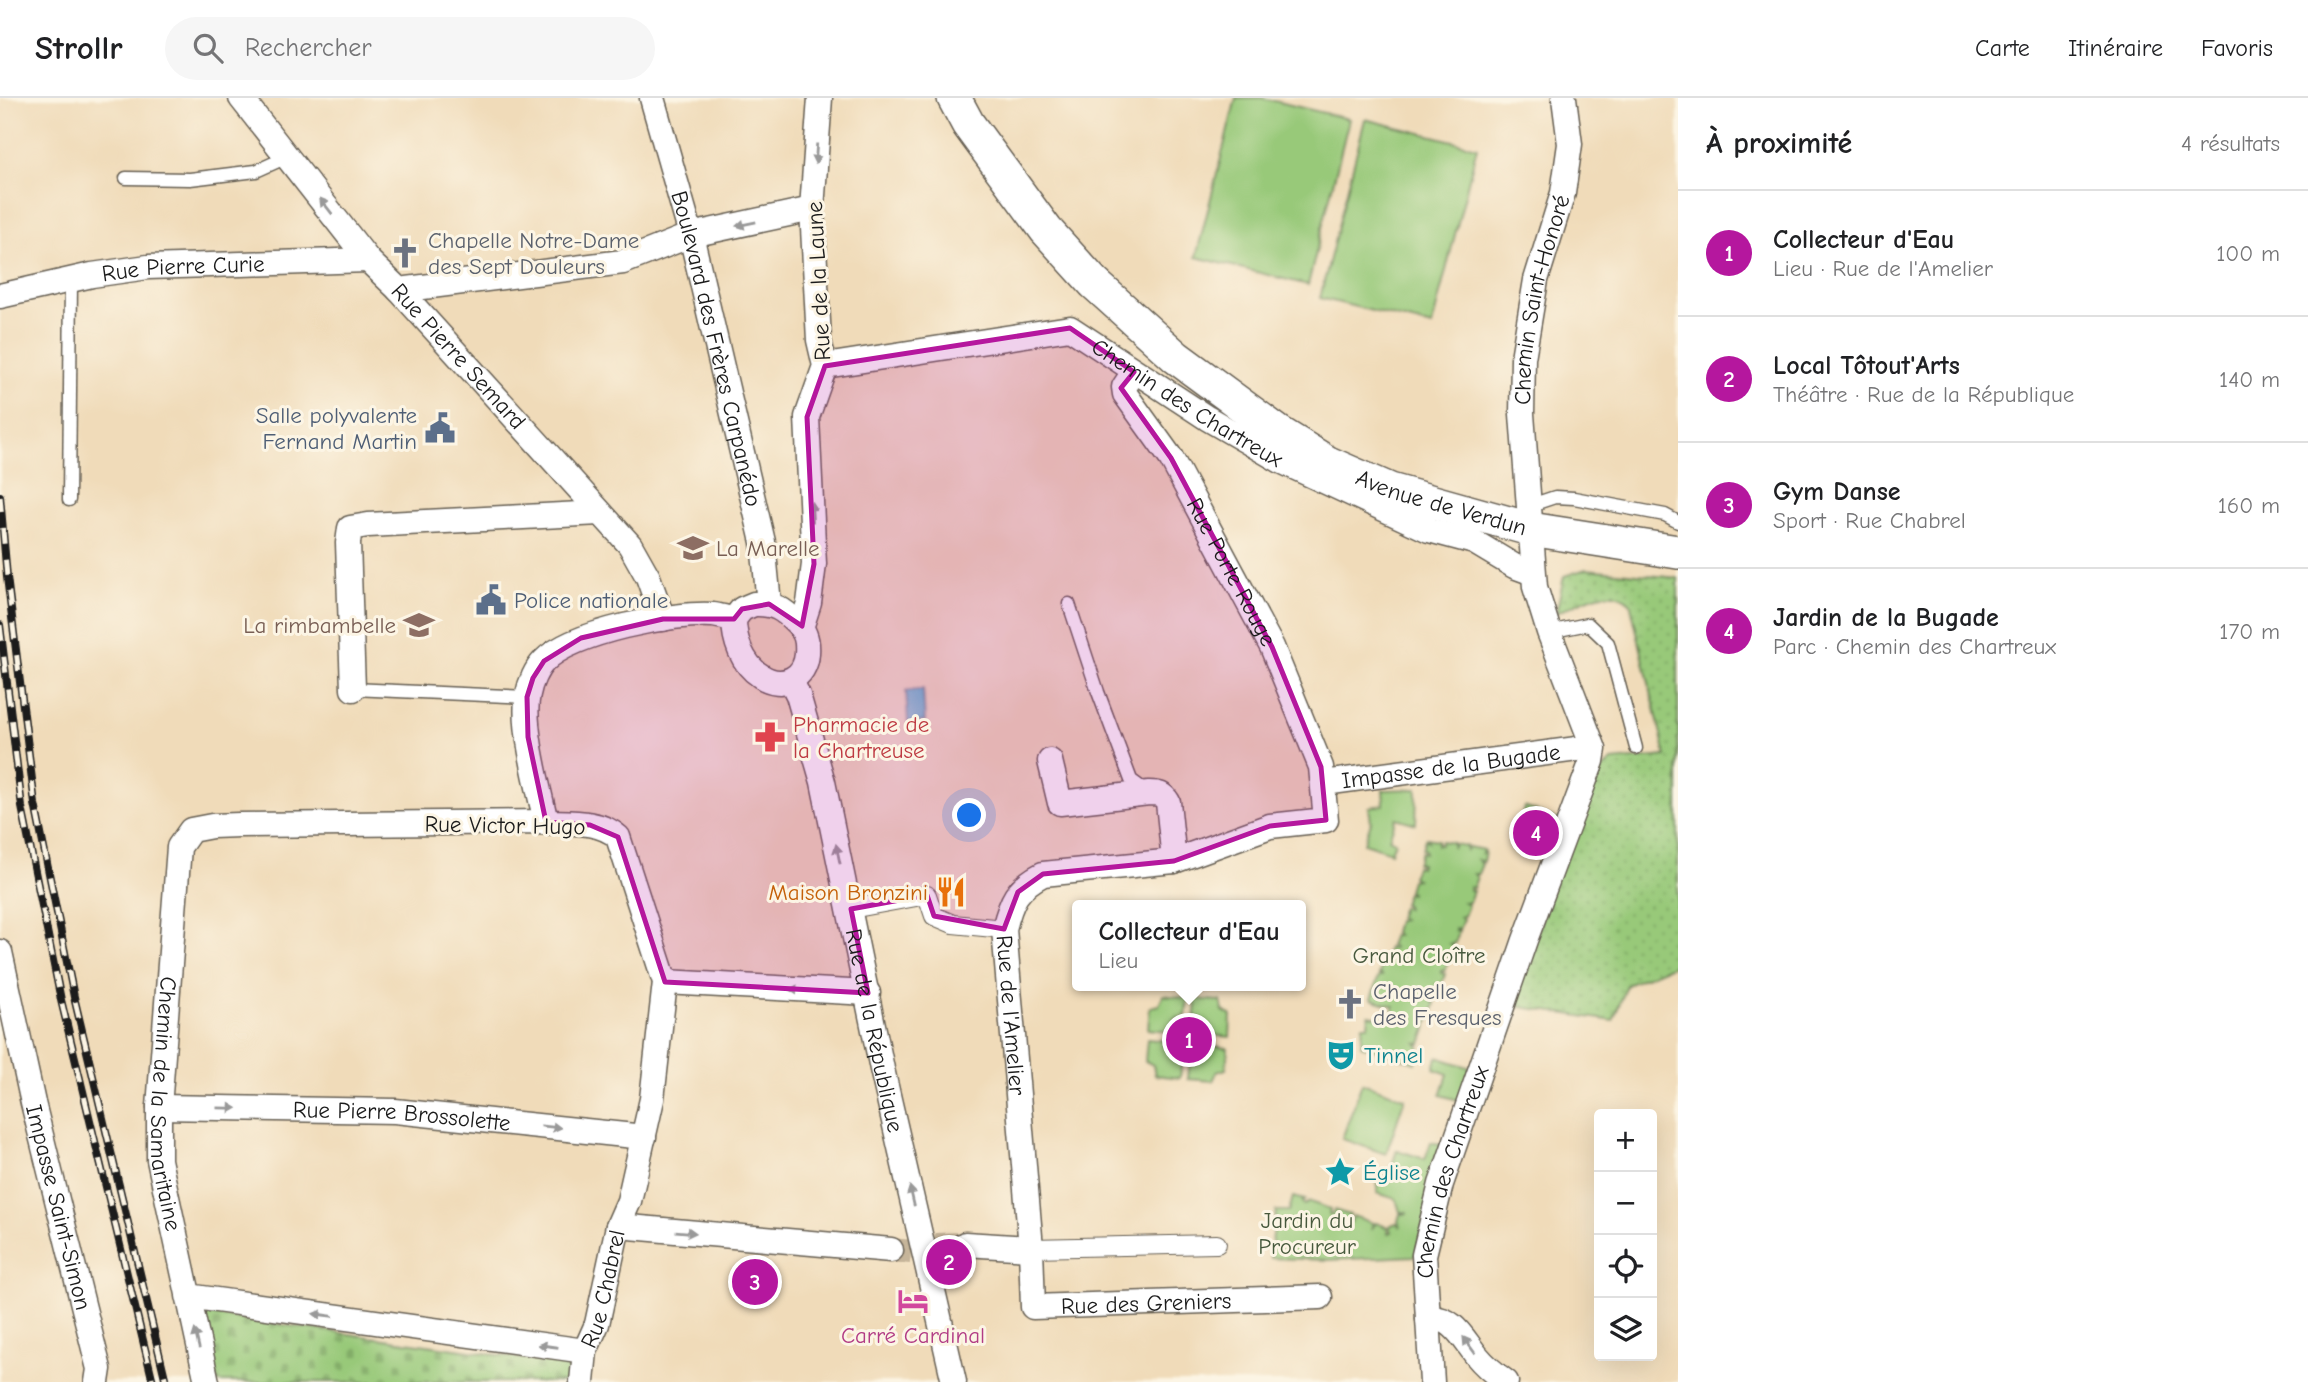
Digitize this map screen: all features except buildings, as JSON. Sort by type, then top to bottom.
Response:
[{"type":"main road","name":"Avenue de Verdun","points":[[954,98],[968,124],[1045,230],[1094,283],[1176,356],[1278,432],[1328,463],[1390,490],[1529,517],[1678,552]]},
{"type":"main road","name":"Avenue de Verdun","points":[[968,98],[1001,168]]},
{"type":"main road","name":"Avenue de Verdun","points":[[1529,517],[1573,515],[1678,530]]},
{"type":"street","name":"Rue Pierre Semard","points":[[241,98],[368,260],[400,290],[630,545],[648,577],[663,619]]},
{"type":"street","name":"Boulevard des Frères Carpanédo","points":[[652,98],[691,236],[763,542],[769,604]]},
{"type":"street","name":"Rue de la Laune","points":[[802,628],[814,564],[807,417],[825,366],[819,340],[812,209],[820,98]]},
{"type":"street","name":"Chemin Saint-Honoré","points":[[1529,517],[1522,414],[1523,358],[1536,280],[1563,193],[1570,144],[1564,98]]},
{"type":"street","points":[[400,290],[624,262],[691,236],[812,209]]},
{"type":"street","name":"Rue Pierre Curie","points":[[0,296],[148,267],[368,260]]},
{"type":"street","name":"Chemin des Chartreux","points":[[825,366],[1070,328],[1134,372],[1281,461],[1429,530],[1474,542],[1514,566],[1532,573]]},
{"type":"street","name":"Rue Porte Rouge","points":[[1134,372],[1124,387],[1125,394],[1171,458],[1272,647],[1321,767],[1324,783]]},
{"type":"street","points":[[353,689],[348,543],[350,528],[368,524],[600,513]]},
{"type":"street","name":"Chemin des Chartreux","points":[[1432,1382],[1424,1255],[1441,1184],[1498,1015],[1594,750],[1549,632],[1532,573],[1529,517]]},
{"type":"street","points":[[754,604],[780,607],[802,628],[807,640],[807,659],[802,671],[792,681],[774,682],[760,676],[748,665],[738,646],[734,619],[743,609],[754,604]]},
{"type":"street","points":[[546,822],[528,737],[527,697],[533,678],[544,661],[581,638],[663,619],[711,615],[734,619]]},
{"type":"street","name":"Rue de la République","points":[[792,681],[822,782],[851,909],[915,1250],[954,1382]]},
{"type":"street","name":"Impasse de la Bugade","points":[[1324,783],[1577,749]]},
{"type":"street","points":[[1050,761],[1060,803],[1149,793],[1164,796],[1168,802],[1174,861]]},
{"type":"street","name":"Rue de l'Amelier","points":[[1031,1248],[1004,929],[1009,908],[1018,892],[1028,881],[1043,874],[1174,861],[1270,826],[1326,820],[1324,783]]},
{"type":"street","name":"Rue Victor Hugo","points":[[239,825],[546,822],[590,825],[611,830],[618,837],[665,982],[652,1099],[629,1201],[618,1226]]},
{"type":"street","name":"Chemin de la Samaritaine","points":[[207,1382],[159,1160],[159,1107],[179,848],[191,830],[239,825]]},
{"type":"street","points":[[851,909],[927,895],[934,916],[953,924],[1004,929]]},
{"type":"street","name":"Impasse Saint-Simon","points":[[0,952],[33,1103],[99,1369],[97,1382]]},
{"type":"street","points":[[665,982],[867,993]]},
{"type":"street","name":"Rue Pierre Brossolette","points":[[159,1107],[395,1111],[644,1137]]},
{"type":"street","name":"Rue Chabrel","points":[[188,1296],[585,1351],[597,1324],[618,1226],[915,1250]]},
{"type":"street","points":[[965,1244],[1031,1248],[1217,1244]]},
{"type":"street","name":"Rue des Greniers","points":[[1031,1248],[1033,1307],[1320,1297]]},
{"type":"street","points":[[1427,1319],[1437,1317],[1454,1325],[1477,1357],[1506,1382]]},
{"type":"street","points":[[582,1382],[585,1351]]},
{"type":"lane","points":[[126,178],[190,179],[256,171],[287,157]]},
{"type":"lane","points":[[69,500],[71,280]]},
{"type":"lane","points":[[1529,517],[1555,497],[1665,515],[1678,522]]},
{"type":"lane","points":[[1069,604],[1131,780],[1149,793]]},
{"type":"lane","points":[[1549,632],[1588,624],[1608,643],[1636,748]]},
{"type":"lane","points":[[353,689],[527,697]]},
{"type":"highlighted area","points":[[1070,328],[1134,372],[1121,388],[1171,458],[1272,647],[1321,767],[1326,820],[1270,826],[1174,861],[1043,874],[1018,892],[1004,929],[934,916],[927,895],[851,909],[868,993],[665,982],[618,837],[590,825],[546,822],[528,737],[527,697],[533,678],[544,661],[581,638],[663,619],[734,619],[742,609],[769,604],[802,626],[814,564],[807,417],[825,366]]},
{"type":"green space","points":[[1236,98],[1262,98],[1349,119],[1308,285],[1196,257]]},
{"type":"green space","points":[[1365,119],[1477,147],[1432,326],[1320,298]]},
{"type":"green space","points":[[1586,569],[1678,578],[1678,963],[1627,985],[1613,1021],[1514,1006],[1584,784],[1612,761],[1666,756],[1630,602],[1622,596],[1604,594],[1556,613],[1564,576]]},
{"type":"green space","points":[[1417,789],[1416,824],[1396,818],[1389,839],[1395,842],[1391,852],[1364,843],[1371,822],[1369,807],[1384,805],[1383,790]]},
{"type":"green space","points":[[1524,807],[1559,820],[1547,857],[1515,846]]},
{"type":"green space","name":"Grand Cloître","points":[[1427,838],[1438,840],[1437,845],[1440,845],[1441,841],[1453,843],[1452,848],[1455,844],[1466,846],[1466,850],[1469,847],[1485,852],[1483,861],[1478,860],[1482,864],[1478,874],[1474,874],[1477,877],[1473,888],[1469,887],[1469,890],[1473,891],[1469,902],[1464,902],[1468,905],[1464,916],[1459,917],[1463,919],[1459,930],[1455,929],[1459,932],[1455,943],[1450,944],[1454,946],[1450,957],[1446,957],[1449,960],[1445,971],[1441,970],[1441,973],[1445,974],[1441,986],[1437,985],[1440,988],[1435,1001],[1431,1000],[1435,1004],[1431,1016],[1427,1015],[1430,1018],[1421,1044],[1417,1043],[1420,1047],[1415,1063],[1361,1045],[1363,1025],[1368,1025],[1369,1015],[1390,1019],[1394,1006],[1371,999],[1374,990],[1378,991],[1375,987],[1379,976],[1383,976],[1379,974],[1383,962],[1387,963],[1384,959],[1388,948],[1393,947],[1389,945],[1393,935],[1397,935],[1394,932],[1397,921],[1402,920],[1398,918],[1402,907],[1406,908],[1403,904],[1407,893],[1411,894],[1408,890],[1411,880],[1416,879],[1412,877],[1416,866],[1420,867],[1421,864],[1417,863],[1421,852],[1425,853],[1422,849],[1425,839],[1428,841]]},
{"type":"green space","points":[[1163,995],[1188,998],[1186,1016],[1174,1019],[1169,1031],[1148,1029],[1150,1007],[1159,1005]]},
{"type":"green space","points":[[1196,999],[1221,1001],[1223,1011],[1231,1015],[1230,1037],[1209,1035],[1206,1022],[1195,1016]]},
{"type":"green space","points":[[1147,1039],[1167,1041],[1171,1055],[1182,1060],[1180,1078],[1155,1075],[1153,1065],[1145,1061]]},
{"type":"green space","points":[[1208,1045],[1228,1048],[1226,1069],[1217,1072],[1213,1081],[1188,1079],[1190,1061],[1202,1058]]},
{"type":"green space","points":[[1437,1057],[1471,1068],[1461,1101],[1441,1095],[1448,1074],[1434,1069]]},
{"type":"green space","points":[[1362,1083],[1405,1098],[1386,1154],[1342,1139]]},
{"type":"green space","name":"Jardin du Procureur","points":[[1431,1142],[1445,1146],[1415,1256],[1329,1260],[1270,1258],[1276,1211],[1289,1211],[1293,1197],[1305,1200],[1302,1202],[1304,1205],[1310,1202],[1330,1209],[1331,1216],[1334,1210],[1350,1215],[1348,1221],[1351,1222],[1353,1216],[1373,1223],[1371,1229],[1376,1223],[1387,1227],[1388,1233],[1391,1232],[1389,1226],[1396,1223],[1401,1227],[1398,1221],[1400,1214],[1407,1212],[1400,1212],[1396,1199],[1377,1193],[1377,1181],[1390,1172],[1397,1150],[1425,1159]]},
{"type":"green space","points":[[206,1314],[569,1365],[569,1382],[216,1382],[202,1324]]},
{"type":"water","points":[[923,689],[925,722],[908,723],[906,691]]},
{"type":"tunnel","points":[[935,1245],[965,1244]]},
{"type":"tunnel","points":[[891,1250],[911,1252]]},
{"type":"railway","points":[[0,496],[7,577],[35,804],[74,997],[166,1382]]},
{"type":"railway","points":[[0,625],[22,807],[61,1000],[153,1382]]},
{"type":"place","name":"Chapelle Notre-Dame des Sept Douleurs","points":[[405,253]]},
{"type":"place","name":"Salle polyvalente Fernand Martin","points":[[440,428]]},
{"type":"place","name":"La Marelle","points":[[693,548]]},
{"type":"place","name":"Police nationale","points":[[491,600]]},
{"type":"place","name":"La rimbambelle","points":[[419,625]]},
{"type":"place","name":"Pharmacie de la Chartreuse","points":[[770,737]]},
{"type":"place","name":"Jardin de la Bugade","points":[[1536,833]]},
{"type":"place","name":"Maison Bronzini","points":[[951,892]]},
{"type":"place","name":"Chapelle des Fresques","points":[[1350,1004]]},
{"type":"place","name":"Collecteur d'Eau","points":[[1189,1040]]},
{"type":"place","name":"Tinnel","points":[[1341,1055]]},
{"type":"place","name":"Église","points":[[1340,1172]]},
{"type":"place","name":"Local Tôtout'Arts","points":[[949,1262]]},
{"type":"place","name":"Gym Danse","points":[[755,1282]]},
{"type":"place","name":"Carré Cardinal","points":[[913,1301]]}]
